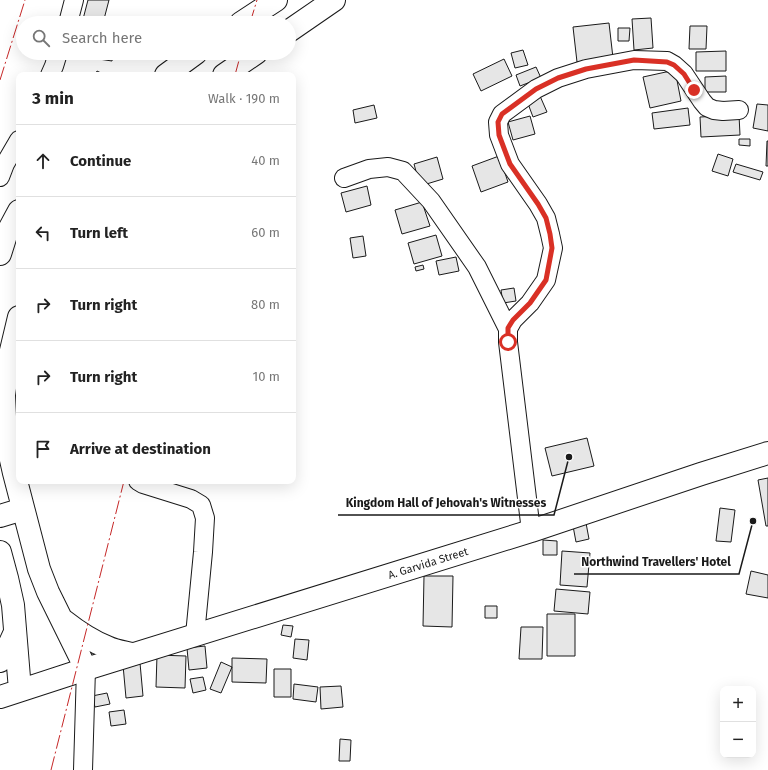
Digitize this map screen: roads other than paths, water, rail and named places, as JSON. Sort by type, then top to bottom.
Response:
[{"type":"main road","points":[[252,16],[276,0]]},
{"type":"main road","points":[[296,26],[334,0]]},
{"type":"main road","points":[[170,72],[186,60]]},
{"type":"main road","points":[[228,72],[246,60]]},
{"type":"main road","points":[[0,254],[6,235],[16,217]]},
{"type":"main road","points":[[16,329],[9,359],[4,395],[6,438],[16,480]]},
{"type":"main road","name":"A. Garvida Street","points":[[10,694],[132,654],[531,531],[768,453]]},
{"type":"main road","points":[[17,484],[39,569],[48,592],[86,669]]},
{"type":"main road","points":[[0,516],[23,509]]},
{"type":"main road","points":[[0,552],[13,605],[15,631],[10,694]]},
{"type":"main road","points":[[61,618],[77,631],[92,640],[109,648],[132,654]]},
{"type":"main road","points":[[0,661],[4,656],[15,631]]},
{"type":"street","points":[[70,16],[74,0]]},
{"type":"street","points":[[51,72],[56,60]]},
{"type":"street","points":[[508,328],[513,320],[530,303],[546,280],[552,248],[546,218],[510,164],[507,157],[499,135],[498,122],[502,114],[536,89],[558,78],[586,69],[634,60],[667,62],[674,65],[684,74],[702,101],[708,107],[714,110],[723,111],[739,110]]},
{"type":"street","points":[[0,177],[5,164],[16,145]]},
{"type":"street","points":[[344,178],[369,169],[388,167],[403,171],[431,201],[477,267],[508,328],[508,342],[531,531]]},
{"type":"street","points":[[143,484],[191,499],[201,506],[205,518],[195,635]]},
{"type":"street","points":[[83,770],[86,669]]},
{"type":"place","name":"Kingdom Hall of Jehovah's Witnesses","points":[[569,457]]},
{"type":"place","name":"Northwind Travellers' Hotel","points":[[753,521]]}]
